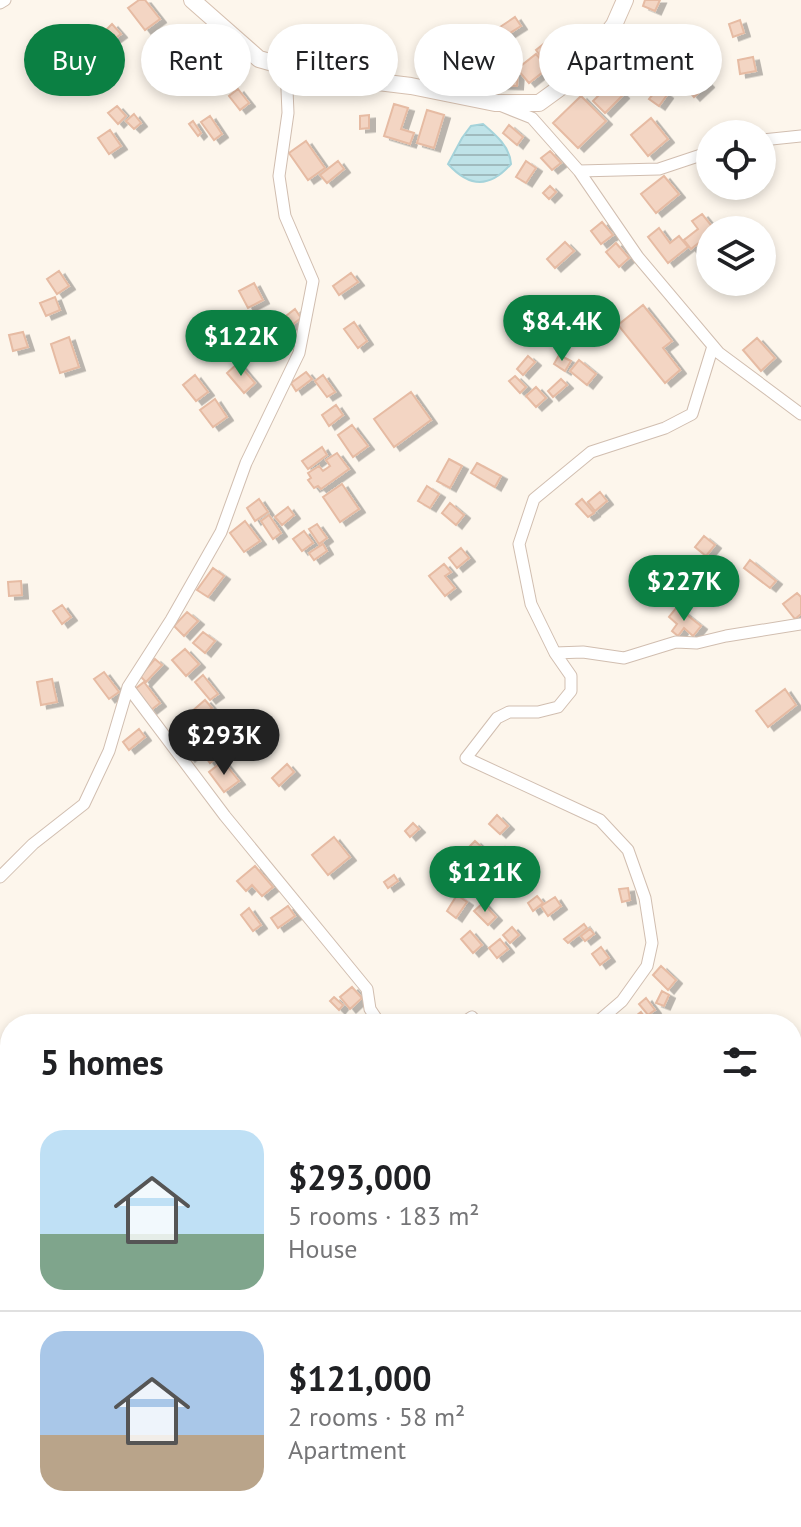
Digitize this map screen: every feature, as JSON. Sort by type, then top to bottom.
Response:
[{"type":"main road","points":[[192,0],[259,59],[267,61]]},
{"type":"main road","points":[[398,84],[495,103],[539,103],[572,79],[614,25],[625,0]]},
{"type":"street","points":[[0,877],[33,844],[84,804],[109,751],[128,687],[171,620],[221,532],[246,463],[299,353],[313,281],[285,216],[279,176],[288,113],[287,96]]},
{"type":"street","points":[[495,103],[532,118],[579,171],[638,257],[719,353],[801,414]]},
{"type":"street","points":[[776,139],[801,136]]},
{"type":"street","points":[[579,171],[659,169],[696,157]]},
{"type":"street","points":[[607,1014],[622,1001],[647,966],[652,943],[645,898],[628,850],[600,820],[466,758],[497,718],[509,712],[538,712],[558,707],[571,691],[571,676],[555,653],[531,604],[519,544],[534,499],[591,452],[665,428],[692,414],[713,346]]},
{"type":"street","points":[[555,653],[583,652],[624,658],[676,642],[697,643],[801,624]]},
{"type":"street","points":[[128,687],[225,816],[367,989],[373,1014]]},
{"type":"water","points":[[483,124],[505,147],[511,164],[495,178],[480,182],[464,178],[448,164],[471,126]]},
{"type":"building","points":[[139,0],[145,0],[160,19],[153,24],[141,25],[128,8]]},
{"type":"building","points":[[645,0],[660,0],[655,11],[643,6]]},
{"type":"building","points":[[515,17],[520,24],[504,24]]},
{"type":"building","points":[[740,20],[744,33],[733,37],[729,24]]},
{"type":"building","points":[[536,54],[539,58],[539,75],[529,83],[523,76],[523,64]]},
{"type":"building","points":[[753,57],[756,71],[740,74],[738,60]]},
{"type":"building","points":[[229,96],[244,96],[249,103],[240,110]]},
{"type":"building","points":[[581,96],[606,121],[578,148],[553,123]]},
{"type":"building","points":[[598,96],[622,96],[605,113],[593,101]]},
{"type":"building","points":[[651,96],[666,96],[659,106],[649,99]]},
{"type":"building","points":[[394,104],[408,108],[401,129],[414,133],[410,144],[384,136]]},
{"type":"building","points":[[117,106],[126,116],[118,124],[108,113]]},
{"type":"building","points":[[427,110],[444,115],[434,148],[417,143]]},
{"type":"building","points":[[134,114],[141,123],[134,129],[126,121]]},
{"type":"building","points":[[369,115],[369,128],[360,129],[360,116]]},
{"type":"building","points":[[210,116],[222,134],[214,140],[201,122]]},
{"type":"building","points":[[651,118],[668,139],[648,156],[631,135]]},
{"type":"building","points":[[193,121],[201,133],[198,136],[189,124]]},
{"type":"building","points":[[509,125],[523,137],[517,145],[503,133]]},
{"type":"building","points":[[110,130],[121,146],[109,154],[98,138]]},
{"type":"building","points":[[306,141],[325,168],[308,180],[289,153]]},
{"type":"building","points":[[550,151],[561,163],[552,170],[541,158]]},
{"type":"building","points":[[338,161],[344,169],[327,183],[320,175]]},
{"type":"building","points":[[526,161],[536,168],[526,183],[516,177]]},
{"type":"building","points":[[664,176],[679,194],[656,213],[641,194]]},
{"type":"building","points":[[550,186],[556,192],[549,199],[543,193]]},
{"type":"building","points":[[602,222],[613,235],[601,244],[591,231]]},
{"type":"building","points":[[659,228],[670,243],[679,236],[688,247],[668,263],[648,237]]},
{"type":"building","points":[[696,231],[696,245],[691,249],[684,240]]},
{"type":"building","points":[[565,242],[574,251],[555,268],[547,259]]},
{"type":"building","points":[[616,243],[629,258],[619,267],[606,252]]},
{"type":"building","points":[[59,271],[69,286],[57,294],[47,279]]},
{"type":"building","points":[[351,273],[358,282],[339,295],[333,286]]},
{"type":"building","points":[[254,283],[263,300],[248,308],[239,291]]},
{"type":"building","points":[[55,297],[60,310],[46,316],[40,303]]},
{"type":"building","points":[[643,305],[672,341],[663,348],[680,370],[665,383],[618,325]]},
{"type":"building","points":[[295,309],[301,318],[288,328],[282,319]]},
{"type":"building","points":[[354,322],[367,341],[358,348],[344,329]]},
{"type":"building","points":[[23,332],[28,347],[13,351],[9,335]]},
{"type":"building","points":[[69,337],[79,367],[60,373],[51,344]]},
{"type":"building","points":[[757,338],[775,358],[761,371],[743,350]]},
{"type":"building","points":[[559,355],[571,361],[565,371],[554,364]]},
{"type":"building","points":[[528,356],[535,362],[523,375],[517,369]]},
{"type":"building","points":[[579,360],[596,374],[587,385],[570,371]]},
{"type":"building","points":[[238,363],[255,383],[244,393],[227,373]]},
{"type":"building","points":[[306,372],[312,379],[296,391],[291,383]]},
{"type":"building","points":[[195,375],[208,392],[196,401],[183,385]]},
{"type":"building","points":[[323,375],[335,392],[327,397],[315,381]]},
{"type":"building","points":[[515,376],[526,387],[520,393],[509,381]]},
{"type":"building","points":[[561,379],[567,385],[553,397],[548,391]]},
{"type":"building","points":[[536,387],[546,398],[536,407],[526,396]]},
{"type":"building","points":[[411,392],[431,420],[394,447],[374,419]]},
{"type":"building","points":[[215,399],[227,417],[213,427],[200,410]]},
{"type":"building","points":[[336,405],[343,415],[329,426],[322,415]]},
{"type":"building","points":[[352,425],[368,446],[353,457],[338,435]]},
{"type":"building","points":[[322,447],[327,455],[308,469],[302,461]]},
{"type":"building","points":[[337,453],[349,469],[321,489],[318,486],[314,488],[308,480],[311,478],[308,473],[319,466],[323,471],[330,466],[326,460]]},
{"type":"building","points":[[449,459],[462,466],[450,488],[437,481]]},
{"type":"building","points":[[477,463],[501,476],[495,487],[471,473]]},
{"type":"building","points":[[342,484],[359,509],[340,522],[323,497]]},
{"type":"building","points":[[427,486],[439,494],[430,508],[418,501]]},
{"type":"building","points":[[600,492],[607,501],[595,511],[588,502]]},
{"type":"building","points":[[259,499],[268,512],[255,521],[247,508]]},
{"type":"building","points":[[582,499],[594,513],[588,517],[576,504]]},
{"type":"building","points":[[450,503],[464,515],[456,525],[442,513]]},
{"type":"building","points":[[288,507],[294,515],[282,525],[275,517]]},
{"type":"building","points":[[269,515],[281,533],[273,539],[261,521]]},
{"type":"building","points":[[245,521],[260,541],[244,552],[230,533]]},
{"type":"building","points":[[317,524],[327,538],[319,544],[309,529]]},
{"type":"building","points":[[304,531],[313,543],[302,551],[293,539]]},
{"type":"building","points":[[704,536],[715,545],[706,556],[695,547]]},
{"type":"building","points":[[323,544],[327,551],[314,560],[309,553]]},
{"type":"building","points":[[461,548],[469,558],[457,568],[449,558]]},
{"type":"building","points":[[750,560],[776,581],[770,588],[744,568]]},
{"type":"building","points":[[444,564],[451,572],[445,576],[455,588],[445,596],[429,576]]},
{"type":"building","points":[[213,568],[224,576],[208,597],[197,590]]},
{"type":"building","points":[[21,581],[22,595],[9,596],[8,582]]},
{"type":"building","points":[[797,593],[801,597],[801,614],[795,619],[783,604]]},
{"type":"building","points":[[62,605],[71,617],[62,624],[53,611]]},
{"type":"building","points":[[677,607],[701,626],[693,636],[684,628],[678,636],[672,631],[677,624],[669,617]]},
{"type":"building","points":[[187,612],[198,621],[184,636],[174,626]]},
{"type":"building","points":[[203,632],[215,641],[205,653],[193,643]]},
{"type":"building","points":[[185,649],[199,664],[186,676],[172,660]]},
{"type":"building","points":[[155,659],[162,665],[146,682],[140,676]]},
{"type":"building","points":[[104,672],[119,692],[109,699],[94,679]]},
{"type":"building","points":[[203,675],[218,694],[210,700],[195,682]]},
{"type":"building","points":[[52,679],[57,702],[41,705],[37,682]]},
{"type":"building","points":[[144,682],[160,703],[151,710],[135,689]]},
{"type":"building","points":[[785,689],[796,705],[768,727],[756,711]]},
{"type":"building","points":[[205,700],[212,708],[198,720],[191,712]]},
{"type":"building","points":[[205,718],[218,734],[189,758],[176,742]]},
{"type":"building","points":[[139,729],[145,737],[129,750],[123,742]]},
{"type":"building","points":[[217,738],[226,750],[210,763],[200,750]]},
{"type":"building","points":[[223,761],[239,781],[224,792],[209,772]]},
{"type":"building","points":[[287,764],[294,772],[279,786],[272,778]]},
{"type":"building","points":[[497,815],[508,826],[500,834],[489,824]]},
{"type":"building","points":[[413,823],[419,829],[410,837],[405,831]]},
{"type":"building","points":[[334,837],[350,857],[328,875],[312,855]]},
{"type":"building","points":[[475,841],[485,850],[478,857],[468,848]]},
{"type":"building","points":[[505,847],[512,854],[502,865],[494,858]]},
{"type":"building","points":[[255,866],[273,887],[262,896],[252,885],[246,891],[237,881]]},
{"type":"building","points":[[394,875],[398,881],[388,888],[384,882]]},
{"type":"building","points":[[628,888],[630,900],[622,902],[619,889]]},
{"type":"building","points":[[457,895],[467,902],[456,918],[447,911]]},
{"type":"building","points":[[537,896],[543,903],[533,911],[528,903]]},
{"type":"building","points":[[555,897],[561,906],[548,916],[541,906]]},
{"type":"building","points":[[483,903],[496,917],[488,925],[474,911]]},
{"type":"building","points":[[288,906],[295,916],[278,928],[271,918]]},
{"type":"building","points":[[249,908],[261,925],[253,931],[241,915]]},
{"type":"building","points":[[584,924],[587,928],[568,943],[564,939]]},
{"type":"building","points":[[512,927],[519,935],[510,943],[503,935]]},
{"type":"building","points":[[590,929],[594,934],[585,941],[581,936]]},
{"type":"building","points":[[470,931],[482,945],[473,953],[461,939]]},
{"type":"building","points":[[500,939],[508,949],[497,958],[489,948]]},
{"type":"building","points":[[601,947],[609,958],[600,965],[592,954]]},
{"type":"building","points":[[661,966],[676,980],[668,990],[653,975]]},
{"type":"building","points":[[352,987],[362,998],[350,1009],[340,997]]},
{"type":"building","points":[[662,991],[669,995],[664,1006],[656,1003]]},
{"type":"building","points":[[334,997],[343,1005],[339,1010],[330,1001]]},
{"type":"building","points":[[646,998],[655,1010],[647,1014],[639,1004]]}]
